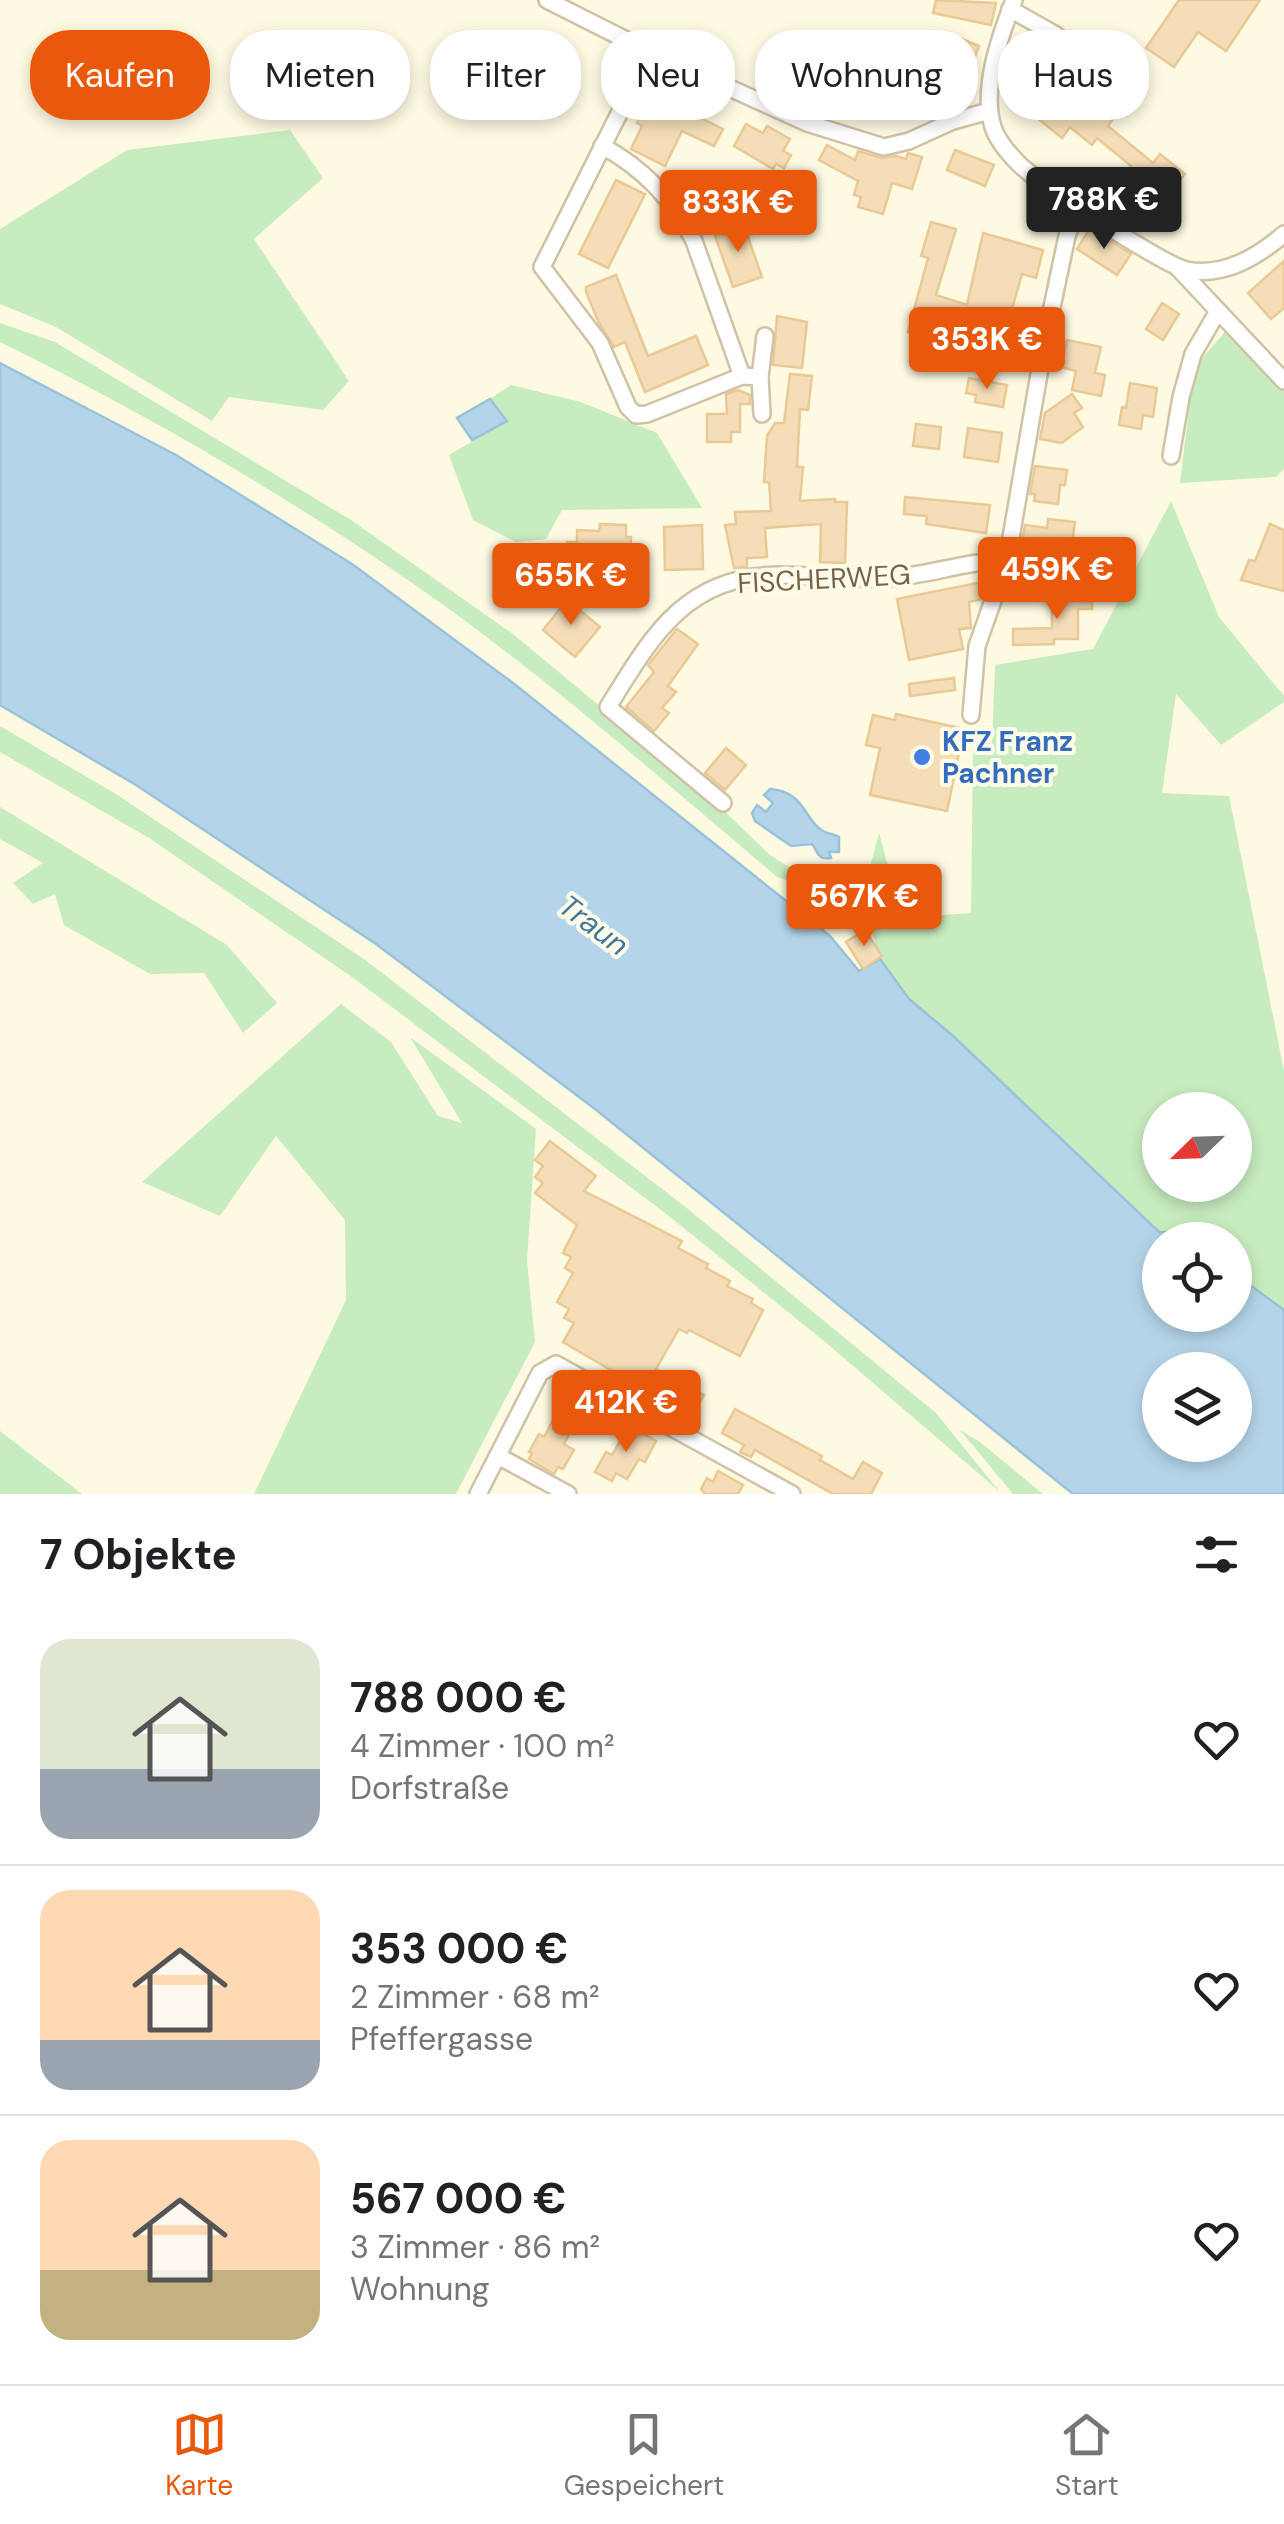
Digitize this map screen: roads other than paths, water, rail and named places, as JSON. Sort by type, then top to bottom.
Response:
[{"type":"street","points":[[548,0],[607,30]]},
{"type":"street","points":[[1049,30],[1012,4],[994,68],[989,111],[995,132],[1021,166],[1176,267],[1284,381]]},
{"type":"street","points":[[735,90],[807,123],[884,146],[909,142],[954,121],[989,111]]},
{"type":"street","points":[[615,120],[542,262],[544,273],[600,342],[628,408],[636,415],[742,376],[760,377]]},
{"type":"street","points":[[602,146],[639,168],[684,222],[742,376]]},
{"type":"street","points":[[970,714],[977,646],[1007,562],[1044,344],[1067,236],[1079,205]]},
{"type":"street","points":[[1176,267],[1215,271],[1239,264],[1284,234]]},
{"type":"street","points":[[1171,456],[1192,354],[1218,311]]},
{"type":"street","points":[[762,414],[764,336]]},
{"type":"street","name":"FISCHERWEG","points":[[723,803],[608,708],[651,642],[682,605],[720,584],[752,577],[899,578],[984,562],[1007,562]]},
{"type":"street","points":[[478,1494],[540,1372],[550,1365],[562,1366],[792,1494]]},
{"type":"street","points":[[498,1456],[568,1494]]},
{"type":"water","name":"Traun","points":[[0,363],[176,455],[352,564],[513,683],[830,936],[859,971],[880,959],[909,999],[1148,1222],[1142,1222],[1142,1332],[1252,1332],[1252,1286],[1284,1310],[1284,1494],[1073,1494],[595,1109],[376,944],[136,785],[0,705]]},
{"type":"water","points":[[490,399],[507,421],[472,440],[457,418]]},
{"type":"water","points":[[770,789],[791,795],[817,827],[839,837],[839,852],[829,852],[831,858],[823,858],[812,844],[791,846],[755,821],[752,813],[757,805],[766,812],[773,803],[764,795]]},
{"type":"place","name":"KFZ Franz Pachner","points":[[922,757]]}]
